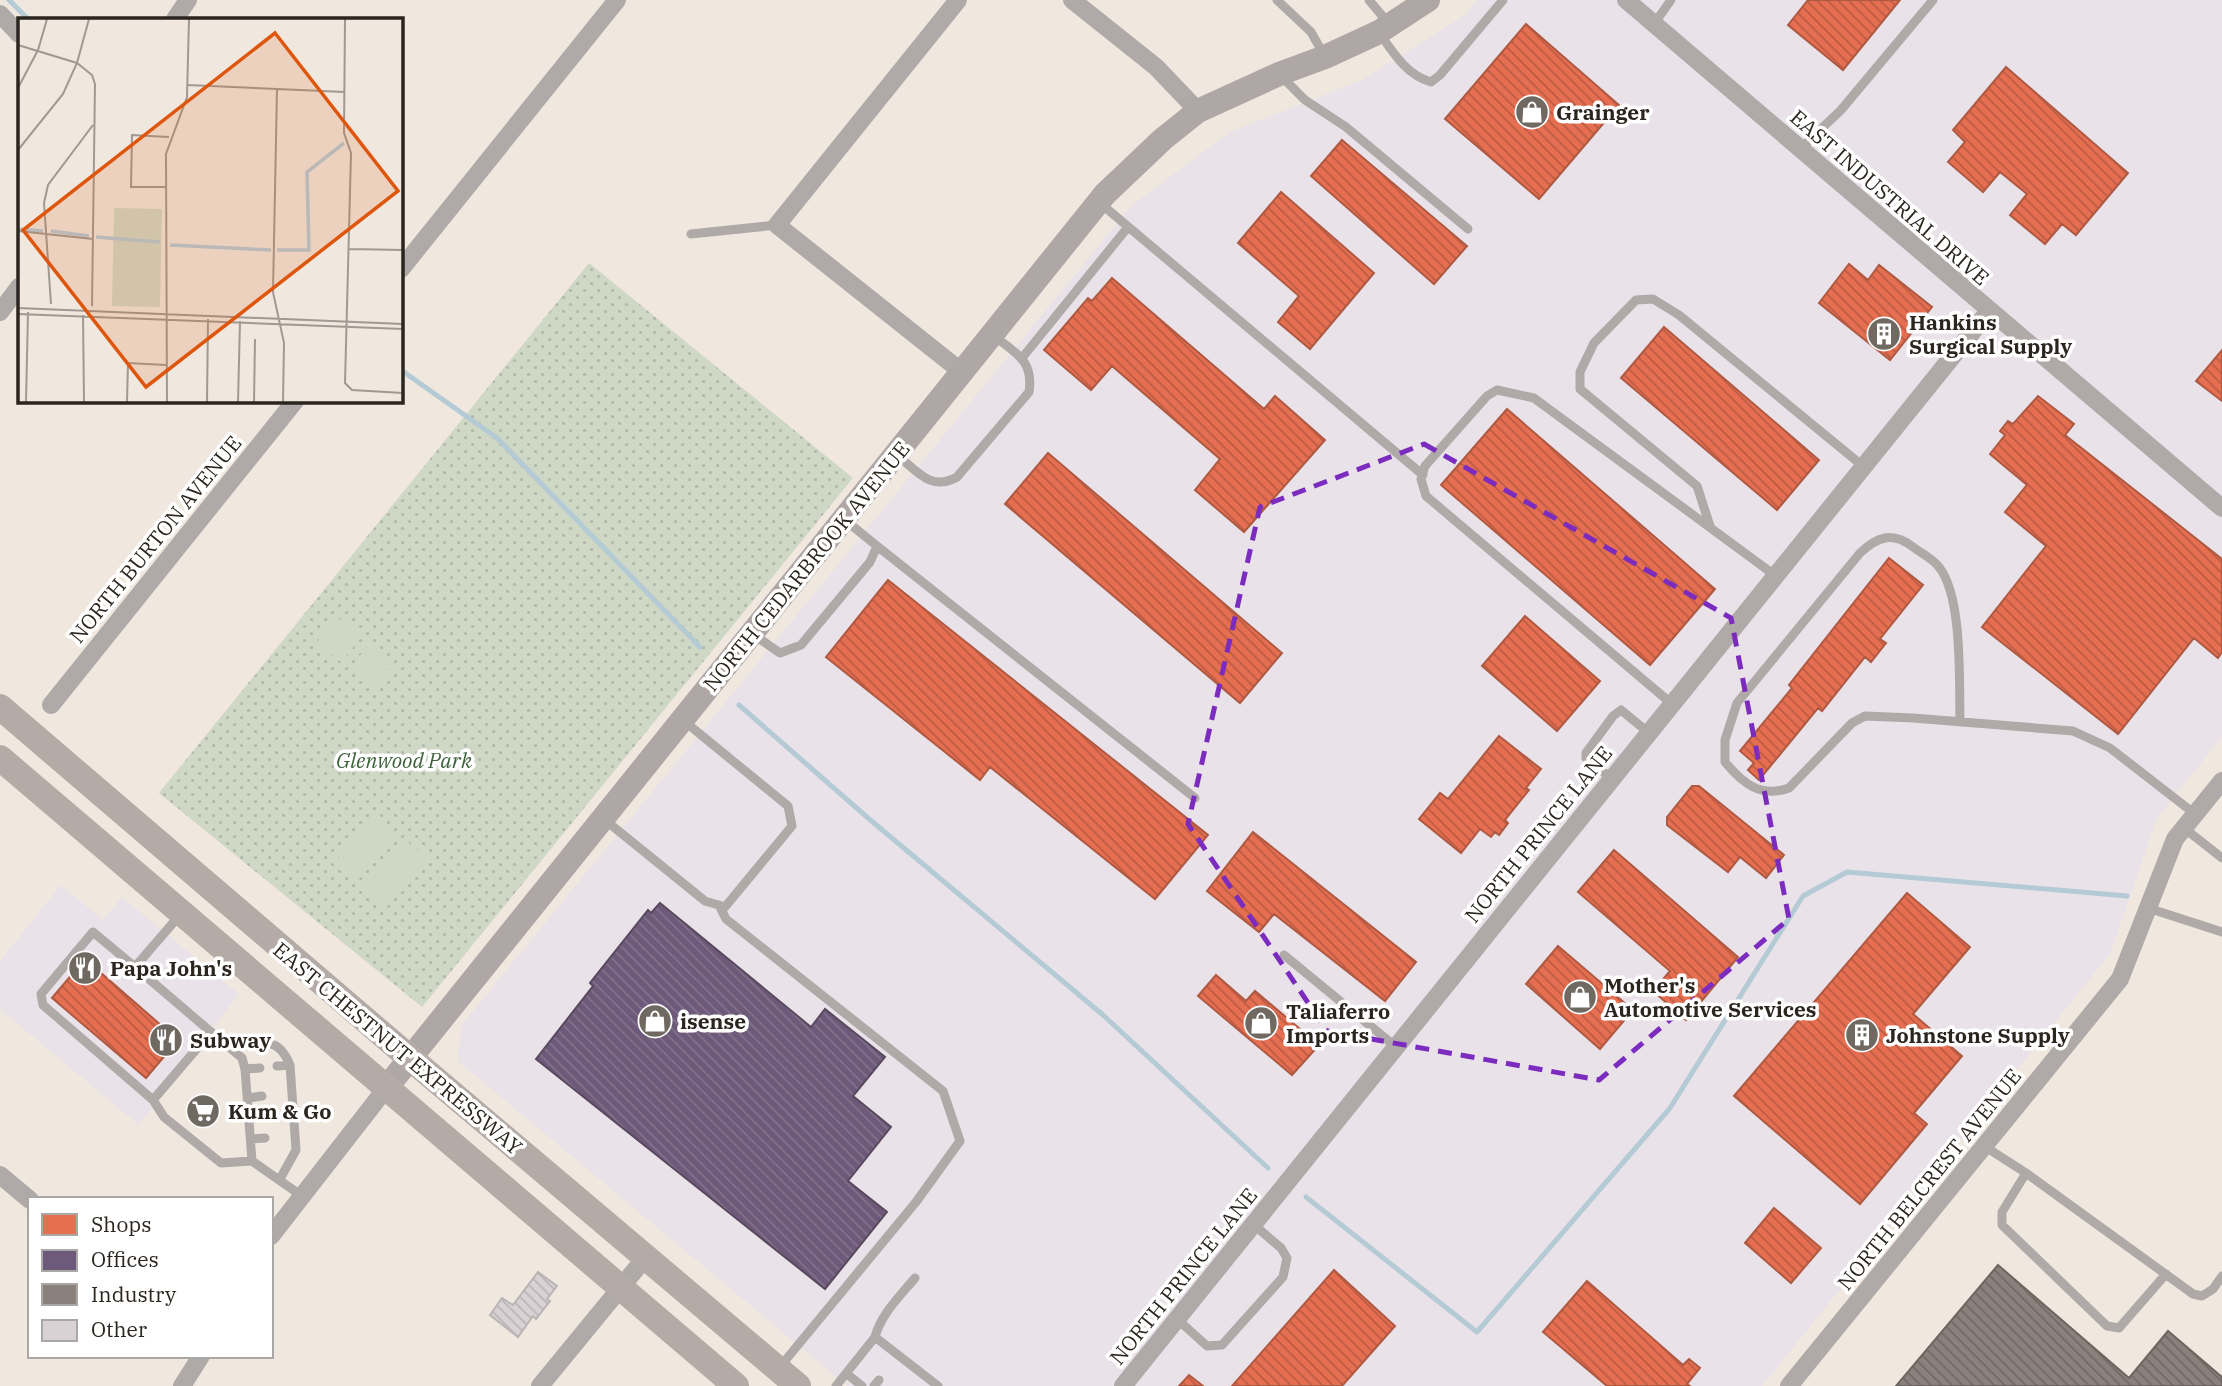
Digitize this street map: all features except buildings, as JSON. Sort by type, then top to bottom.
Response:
[{"type":"main road","name":"EAST CHESTNUT EXPRESSWAY","points":[[0,707],[798,1386]]},
{"type":"main road","name":"EAST CHESTNUT EXPRESSWAY","points":[[0,758],[736,1386]]},
{"type":"street","points":[[177,18],[188,0]]},
{"type":"street","points":[[402,268],[617,0]]},
{"type":"street","points":[[958,0],[777,225],[962,372]]},
{"type":"street","points":[[1072,0],[1156,67],[1198,111]]},
{"type":"street","name":"NORTH CEDARBROOK AVENUE","points":[[273,1233],[410,1058],[1098,202],[1132,167],[1198,111],[1385,29],[1428,0]]},
{"type":"street","name":"EAST INDUSTRIAL DRIVE","points":[[1626,0],[2222,509]]},
{"type":"street","points":[[0,14],[18,33]]},
{"type":"street","points":[[0,312],[18,289]]},
{"type":"street","name":"NORTH PRINCE LANE","points":[[1123,1386],[1989,311]]},
{"type":"street","name":"NORTH BURTON AVENUE","points":[[51,705],[294,402]]},
{"type":"street","name":"NORTH BELCREST AVENUE","points":[[1789,1386],[2120,979],[2175,839],[2222,781]]},
{"type":"street","points":[[0,1175],[28,1197]]},
{"type":"street","points":[[540,1386],[645,1258]]},
{"type":"street","points":[[182,1386],[200,1358]]},
{"type":"lane","points":[[1277,0],[1311,32],[1325,57]]},
{"type":"lane","points":[[1369,0],[1398,60],[1421,79],[1431,82],[1440,75],[1503,0]]},
{"type":"lane","points":[[1654,24],[1671,0]]},
{"type":"lane","points":[[1800,149],[1841,110],[1933,0]]},
{"type":"lane","points":[[1279,74],[1306,100],[1346,127],[1468,229]]},
{"type":"lane","points":[[1098,202],[1423,475]]},
{"type":"lane","points":[[691,234],[777,225]]},
{"type":"lane","points":[[1022,358],[1128,227]]},
{"type":"lane","points":[[1711,527],[1697,486],[1580,389],[1580,372],[1594,343],[1636,300],[1653,299],[1679,316],[1864,467]]},
{"type":"lane","points":[[896,454],[931,483],[946,484],[957,478],[1029,392],[1031,379],[1028,367],[1022,358],[992,335]]},
{"type":"lane","points":[[1672,704],[1426,496],[1421,480],[1425,466],[1487,396],[1497,390],[1535,397],[1776,576]]},
{"type":"lane","points":[[844,519],[1195,798]]},
{"type":"lane","points":[[1959,722],[1958,624],[1947,582],[1938,566],[1908,543],[1888,537],[1875,540],[1860,553],[1737,704],[1725,740],[1725,762],[1736,776],[1752,787],[1776,793],[1789,788],[1852,723],[1865,716],[2073,732],[2110,748],[2190,821],[2222,858]]},
{"type":"lane","points":[[751,634],[780,653],[801,645],[870,562],[877,546]]},
{"type":"lane","points":[[1612,779],[1586,758],[1586,753],[1614,716],[1621,710],[1649,733]]},
{"type":"lane","points":[[603,819],[705,901],[725,907],[792,826],[788,806],[682,719]]},
{"type":"lane","points":[[719,905],[726,919],[943,1091],[960,1141],[916,1202],[778,1369]]},
{"type":"lane","points":[[2148,908],[2222,932]]},
{"type":"lane","points":[[135,967],[182,912]]},
{"type":"lane","points":[[252,1161],[250,1116],[242,1058],[93,932],[41,993],[43,1005],[153,1100],[164,1117],[220,1163],[252,1161],[302,1196]]},
{"type":"lane","points":[[1284,955],[1396,1047]]},
{"type":"lane","points":[[153,1100],[211,1032]]},
{"type":"lane","points":[[233,1049],[269,1043],[278,1046],[285,1053],[290,1065],[296,1150],[280,1179]]},
{"type":"lane","points":[[277,1066],[290,1065]]},
{"type":"lane","points":[[245,1069],[260,1068]]},
{"type":"lane","points":[[280,1094],[292,1093]]},
{"type":"lane","points":[[248,1098],[262,1096]]},
{"type":"lane","points":[[282,1114],[294,1114]]},
{"type":"lane","points":[[250,1116],[263,1116]]},
{"type":"lane","points":[[283,1136],[295,1136]]},
{"type":"lane","points":[[251,1139],[265,1138]]},
{"type":"lane","points":[[1984,1146],[2026,1173],[2193,1294],[2202,1296],[2213,1289],[2222,1276]]},
{"type":"lane","points":[[2026,1173],[2002,1212],[2002,1225],[2107,1326],[2119,1328],[2166,1274]]},
{"type":"lane","points":[[1177,1319],[1206,1346],[1222,1345],[1283,1277],[1287,1258],[1282,1248],[1253,1224]]},
{"type":"lane","points":[[836,1386],[915,1278]]},
{"type":"lane","points":[[875,1336],[938,1386]]},
{"type":"lane","points":[[891,1365],[899,1356]]},
{"type":"lane","points":[[846,1374],[862,1386]]},
{"type":"lane","points":[[916,1385],[924,1375]]},
{"type":"highlighted area","points":[[1424,444],[1731,618],[1789,919],[1599,1080],[1327,1031],[1188,824],[1260,507]]},
{"type":"shaded area","points":[[1476,0],[2222,0],[2222,737],[2157,818],[2110,954],[1762,1386],[847,1386],[458,1061],[461,1026],[1131,206],[1230,132],[1362,80],[1465,15]]},
{"type":"shaded area","points":[[61,885],[103,920],[122,897],[239,994],[139,1125],[0,1009],[0,961]]},
{"type":"green space","name":"Glenwood Park","points":[[589,263],[853,478],[422,1007],[159,793]]},
{"type":"green space","points":[[337,617],[362,637],[341,662],[316,643]]},
{"type":"green space","points":[[369,644],[394,663],[374,689],[349,670]]},
{"type":"green space","points":[[374,815],[397,833],[356,883],[333,864]]},
{"type":"green space","points":[[404,839],[427,858],[386,908],[363,889]]},
{"type":"waterway","points":[[9,0],[27,18]]},
{"type":"waterway","points":[[402,371],[497,438],[700,647]]},
{"type":"waterway","points":[[739,705],[868,818],[1103,1015],[1268,1168]]},
{"type":"waterway","points":[[1306,1197],[1477,1332],[1670,1108],[1803,896],[1847,872],[2127,896]]},
{"type":"place","name":"Grainger","points":[[1532,112]]},
{"type":"place","name":"Hankins Surgical Supply","points":[[1884,334]]},
{"type":"place","name":"Papa John's","points":[[85,968]]},
{"type":"place","name":"Mother's Automotive Services","points":[[1580,997]]},
{"type":"place","name":"isense","points":[[655,1021]]},
{"type":"place","name":"Taliaferro Imports","points":[[1261,1023]]},
{"type":"place","name":"Johnstone Supply","points":[[1862,1035]]},
{"type":"place","name":"Subway","points":[[166,1040]]},
{"type":"place","name":"Kum & Go","points":[[203,1111]]}]
